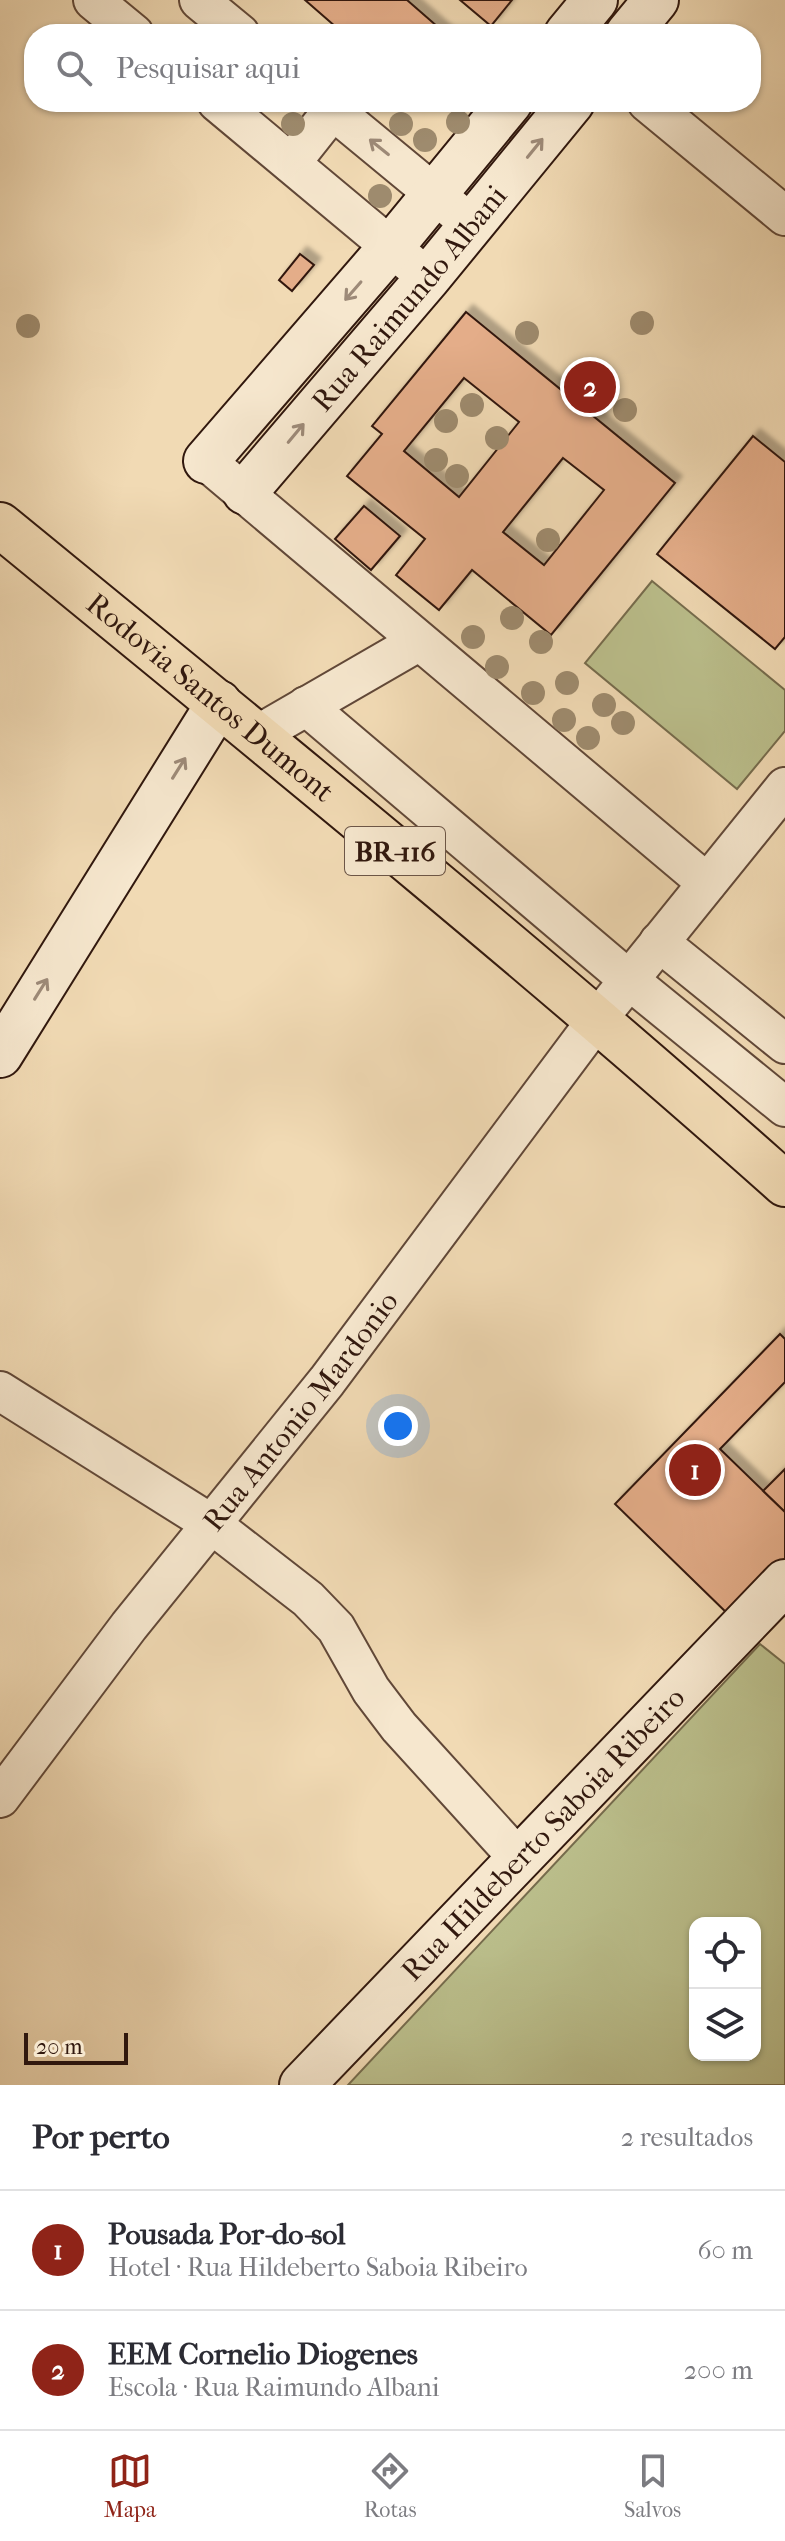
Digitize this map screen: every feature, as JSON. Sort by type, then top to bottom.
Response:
[{"type":"highway","name":"Rodovia Santos Dumont","points":[[0,525],[257,735],[785,1184]]},
{"type":"street","points":[[199,0],[228,24]]},
{"type":"street","points":[[575,24],[595,0]]},
{"type":"street","points":[[636,24],[656,0]]},
{"type":"street","points":[[104,3],[124,24]]},
{"type":"street","points":[[229,112],[428,278]]},
{"type":"street","points":[[291,163],[324,112]]},
{"type":"street","points":[[335,112],[472,225]]},
{"type":"street","name":"Rua Raimundo Albani","points":[[206,461],[391,247],[502,112]]},
{"type":"street","name":"Rua Raimundo Albani","points":[[245,492],[428,278],[564,112]]},
{"type":"street","points":[[659,112],[785,216]]},
{"type":"street","points":[[206,461],[707,883]]},
{"type":"street","points":[[257,735],[418,642]]},
{"type":"street","points":[[0,1002],[207,694]]},
{"type":"street","points":[[0,1055],[207,694]]},
{"type":"street","points":[[306,706],[629,980],[785,1107]]},
{"type":"street","name":"Rua Antonio Mardonio","points":[[0,1798],[129,1626],[327,1381],[596,1021],[785,787]]},
{"type":"street","points":[[659,942],[785,1044]]},
{"type":"street","points":[[0,1391],[210,1523],[308,1599],[336,1628],[371,1690],[399,1727],[519,1859]]},
{"type":"street","name":"Rua Hildeberto Saboia Ribeiro","points":[[302,2085],[785,1582]]},
{"type":"green space","points":[[652,581],[785,690],[785,731],[737,789],[585,663]]},
{"type":"green space","points":[[760,1644],[785,1664],[785,2085],[348,2085]]},
{"type":"building","points":[[305,0],[407,0],[435,24],[333,24]]},
{"type":"building","points":[[460,0],[512,0],[493,24]]},
{"type":"building","points":[[300,254],[314,265],[292,291],[279,280]]},
{"type":"building","points":[[466,312],[675,483],[551,635],[472,570],[439,610],[396,575],[425,539],[347,476],[382,434],[372,426]],"holes":[[[464,378],[519,422],[459,497],[404,451]],[[563,458],[604,490],[544,565],[503,532]]]},
{"type":"building","points":[[753,436],[785,462],[785,637],[775,649],[657,554]]},
{"type":"building","points":[[364,506],[400,536],[371,570],[335,539]]},
{"type":"building","points":[[780,1334],[785,1339],[785,1382],[720,1449],[785,1512],[785,1562],[731,1617],[615,1504]]},
{"type":"building","points":[[785,1469],[785,1512],[763,1491]]},
{"type":"place","name":"EEM Cornelio Diogenes","points":[[590,387]]},
{"type":"place","name":"Pousada Por-do-sol","points":[[695,1470]]}]
